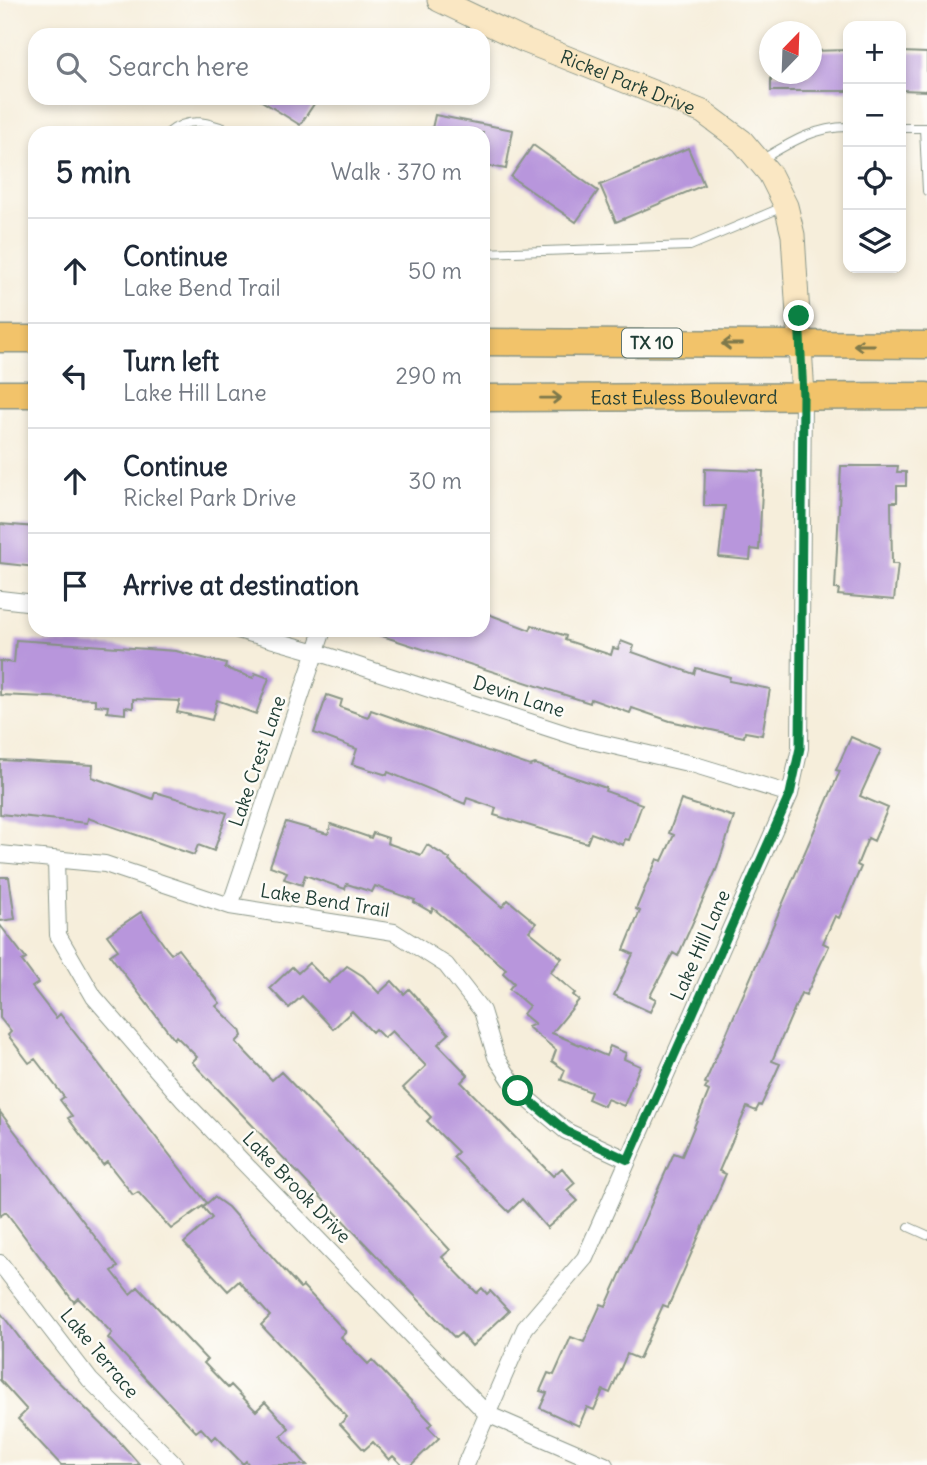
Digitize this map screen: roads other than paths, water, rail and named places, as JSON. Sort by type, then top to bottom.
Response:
[{"type":"main road","points":[[0,338],[28,339]]},
{"type":"main road","name":"TX 10","points":[[490,342],[927,345]]},
{"type":"main road","points":[[0,394],[28,394]]},
{"type":"main road","name":"East Euless Boulevard","points":[[490,398],[927,396]]},
{"type":"street","name":"Rickel Park Drive","points":[[439,0],[525,41],[703,112],[742,141],[760,161],[786,206],[793,234],[803,396]]},
{"type":"street","name":"Lake Hill Lane","points":[[465,1465],[525,1328],[585,1258],[790,794],[800,748],[803,396]]},
{"type":"street","points":[[0,599],[28,602]]},
{"type":"street","name":"Devin Lane","points":[[263,637],[579,738],[692,764],[790,794]]},
{"type":"street","name":"Lake Crest Lane","points":[[230,906],[321,637]]},
{"type":"street","name":"Lake Bend Trail","points":[[0,854],[105,864],[230,906],[394,932],[446,965],[482,1011],[496,1057],[518,1091],[566,1131],[628,1160]]},
{"type":"street","name":"Lake Brook Drive","points":[[56,860],[58,935],[94,997],[184,1101],[487,1414],[605,1465]]},
{"type":"street","name":"Lake Terrace","points":[[0,1263],[90,1380],[175,1465]]},
{"type":"lane","points":[[176,126],[205,121],[218,126]]},
{"type":"lane","points":[[760,161],[801,136],[828,127],[843,127]]},
{"type":"lane","points":[[906,128],[925,128],[927,191]]},
{"type":"lane","points":[[490,253],[690,246],[786,206]]},
{"type":"lane","points":[[909,1227],[927,1235]]}]
